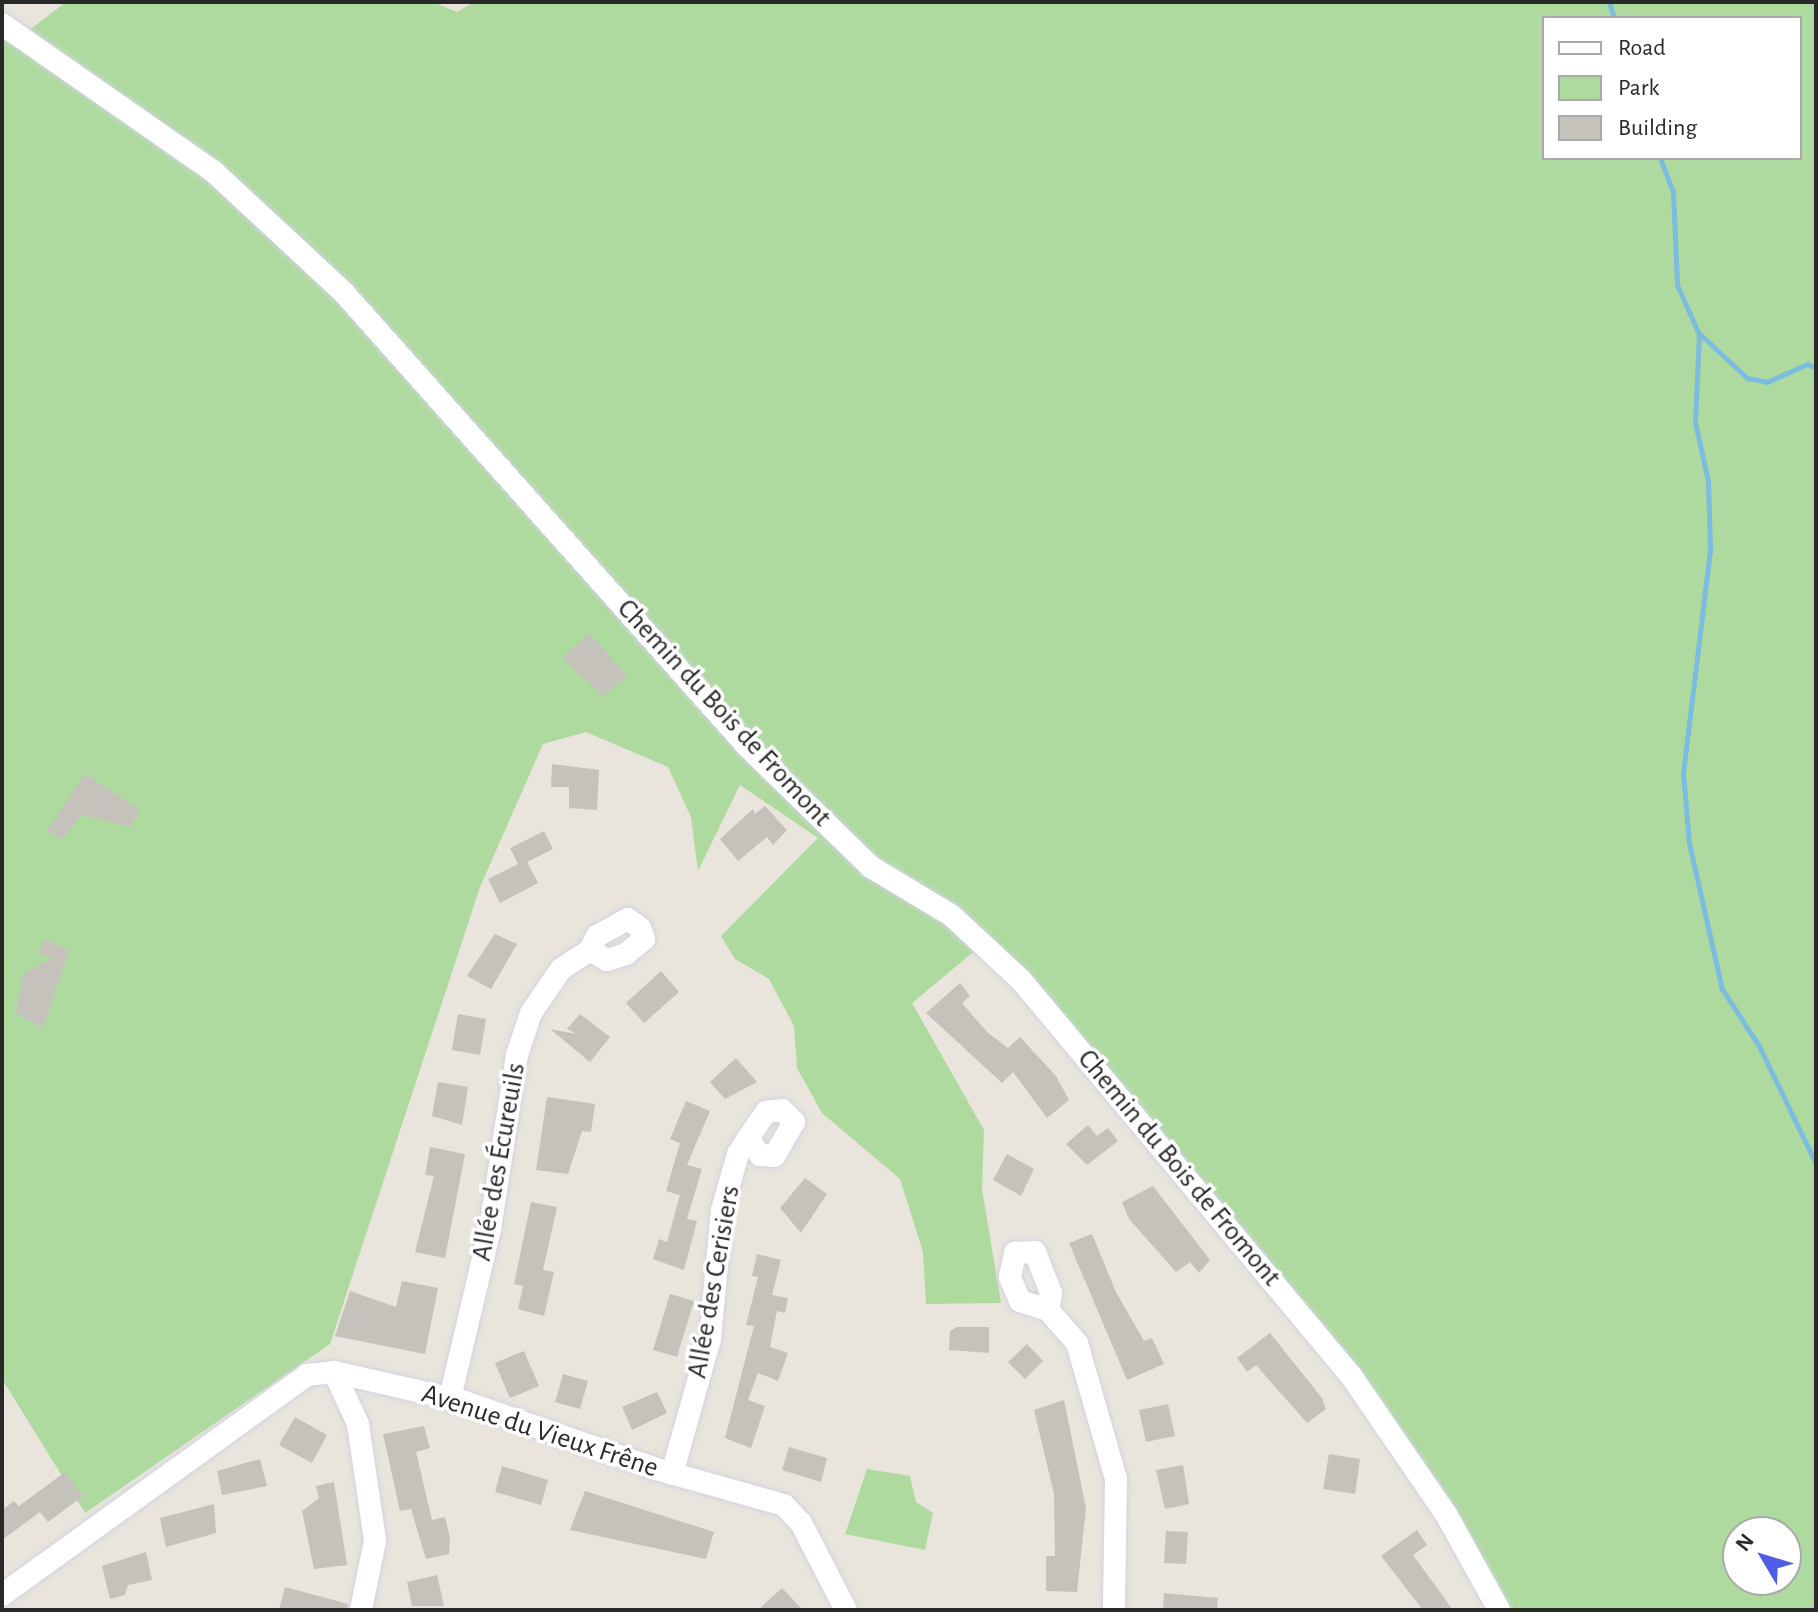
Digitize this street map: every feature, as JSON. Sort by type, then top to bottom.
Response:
[{"type":"street","name":"Chemin du Bois de Fromont","points":[[2,24],[214,172],[334,283],[748,747],[871,867],[951,915],[1021,980],[1352,1377],[1447,1516],[1499,1610]]},
{"type":"street","name":"Allée des Écureuils","points":[[450,1398],[490,1229],[517,1055],[531,1013],[561,969],[590,950]]},
{"type":"street","name":"Allée des Cerisiers","points":[[672,1474],[710,1339],[722,1210],[748,1138]]},
{"type":"street","points":[[1048,1310],[1077,1343],[1116,1479],[1114,1610]]},
{"type":"street","name":"Avenue du Vieux Frêne","points":[[2,1595],[307,1375],[334,1372],[450,1398],[672,1474],[784,1505],[801,1523],[846,1610]]},
{"type":"street","points":[[334,1372],[358,1424],[375,1541],[361,1610]]},
{"type":"green space","points":[[66,2],[433,2],[457,12],[474,2],[1816,2],[1816,1610],[1510,1610],[1440,1484],[1286,1288],[1117,1077],[984,943],[912,1003],[984,1130],[982,1189],[1001,1303],[926,1304],[923,1252],[900,1179],[822,1113],[797,1068],[794,1026],[769,979],[735,959],[721,936],[818,838],[740,785],[698,871],[691,817],[668,767],[586,732],[543,744],[480,887],[330,1344],[85,1513],[2,1379],[2,27],[23,35]]},
{"type":"green space","points":[[867,1469],[910,1476],[916,1502],[933,1513],[925,1550],[845,1534]]},
{"type":"building","points":[[589,633],[627,676],[603,696],[562,658]]},
{"type":"building","points":[[552,764],[599,770],[597,810],[569,808],[569,787],[551,787]]},
{"type":"building","points":[[85,774],[140,810],[130,827],[82,815],[62,839],[47,831]]},
{"type":"building","points":[[765,806],[787,830],[773,845],[767,837],[738,861],[720,839],[753,809],[755,814]]},
{"type":"building","points":[[544,831],[553,849],[527,862],[538,883],[500,903],[488,879],[518,864],[510,848]]},
{"type":"building","points":[[495,934],[517,944],[491,989],[467,976]]},
{"type":"building","points":[[44,939],[69,950],[43,1028],[16,1013],[23,974],[53,958],[39,953]]},
{"type":"building","points":[[661,971],[679,992],[644,1023],[626,1003]]},
{"type":"building","points":[[960,983],[970,996],[962,1003],[987,1032],[1008,1048],[1020,1037],[1056,1076],[1069,1100],[1047,1118],[1013,1072],[1002,1083],[926,1013]]},
{"type":"building","points":[[458,1014],[486,1019],[480,1055],[452,1050]]},
{"type":"building","points":[[580,1014],[610,1037],[590,1062],[550,1029],[576,1034],[567,1029]]},
{"type":"building","points":[[736,1058],[757,1082],[725,1099],[710,1082]]},
{"type":"building","points":[[438,1082],[468,1087],[462,1125],[432,1116]]},
{"type":"building","points":[[547,1097],[595,1104],[591,1132],[582,1131],[568,1174],[536,1170]]},
{"type":"building","points":[[686,1101],[710,1111],[687,1165],[702,1169],[687,1219],[697,1221],[684,1270],[653,1259],[659,1239],[667,1242],[680,1195],[666,1191],[680,1143],[670,1139]]},
{"type":"building","points":[[1088,1125],[1097,1136],[1108,1128],[1118,1141],[1087,1165],[1066,1144]]},
{"type":"building","points":[[430,1147],[465,1154],[445,1258],[415,1252],[434,1176],[425,1175]]},
{"type":"building","points":[[1007,1154],[1034,1169],[1021,1196],[993,1180]]},
{"type":"building","points":[[805,1178],[827,1194],[801,1233],[780,1208]]},
{"type":"building","points":[[1153,1186],[1210,1260],[1199,1273],[1190,1262],[1176,1272],[1129,1219],[1122,1202]]},
{"type":"building","points":[[531,1202],[557,1207],[543,1270],[554,1272],[544,1316],[518,1309],[523,1286],[514,1284]]},
{"type":"building","points":[[1092,1234],[1116,1292],[1144,1341],[1152,1338],[1164,1364],[1127,1380],[1069,1243]]},
{"type":"building","points":[[757,1254],[781,1260],[772,1295],[788,1298],[785,1313],[777,1311],[770,1347],[788,1353],[778,1381],[758,1373],[748,1400],[765,1406],[751,1448],[725,1438],[754,1326],[746,1325],[758,1277],[752,1276]]},
{"type":"building","points":[[402,1281],[438,1288],[425,1354],[335,1336],[350,1291],[396,1307]]},
{"type":"building","points":[[670,1294],[694,1301],[677,1357],[653,1350]]},
{"type":"building","points":[[957,1327],[989,1327],[989,1353],[949,1350],[950,1331]]},
{"type":"building","points":[[1270,1333],[1322,1398],[1326,1409],[1307,1423],[1256,1365],[1247,1372],[1237,1358]]},
{"type":"building","points":[[1027,1344],[1043,1361],[1025,1379],[1008,1362]]},
{"type":"building","points":[[524,1351],[539,1386],[510,1398],[495,1363]]},
{"type":"building","points":[[563,1374],[588,1381],[580,1409],[555,1402]]},
{"type":"building","points":[[657,1392],[667,1413],[632,1430],[622,1407]]},
{"type":"building","points":[[1064,1400],[1086,1508],[1077,1592],[1046,1591],[1046,1556],[1055,1556],[1054,1494],[1034,1410]]},
{"type":"building","points":[[1168,1404],[1175,1436],[1146,1442],[1139,1410]]},
{"type":"building","points":[[295,1417],[327,1435],[312,1463],[279,1445]]},
{"type":"building","points":[[424,1426],[430,1448],[416,1452],[432,1520],[445,1517],[450,1538],[449,1554],[426,1559],[411,1509],[400,1511],[383,1434]]},
{"type":"building","points":[[789,1447],[827,1458],[821,1482],[782,1470]]},
{"type":"building","points":[[1329,1454],[1360,1459],[1355,1494],[1323,1489]]},
{"type":"building","points":[[260,1459],[267,1486],[222,1495],[217,1471]]},
{"type":"building","points":[[1183,1465],[1189,1504],[1165,1509],[1156,1470]]},
{"type":"building","points":[[502,1466],[548,1480],[541,1505],[495,1492]]},
{"type":"building","points":[[65,1472],[83,1496],[48,1522],[40,1512],[2,1540],[2,1510],[14,1501],[19,1506]]},
{"type":"building","points":[[334,1482],[347,1565],[314,1569],[302,1511],[319,1498],[316,1486]]},
{"type":"building","points":[[585,1491],[714,1532],[706,1559],[570,1530]]},
{"type":"building","points":[[214,1504],[216,1533],[166,1547],[160,1518]]},
{"type":"building","points":[[1417,1530],[1427,1545],[1413,1555],[1453,1610],[1423,1610],[1381,1556]]},
{"type":"building","points":[[1166,1531],[1188,1532],[1186,1564],[1164,1563]]},
{"type":"building","points":[[146,1552],[152,1580],[128,1585],[125,1595],[110,1599],[102,1566]]},
{"type":"building","points":[[437,1575],[444,1606],[412,1606],[407,1582]]},
{"type":"building","points":[[285,1587],[348,1604],[347,1610],[279,1610]]},
{"type":"building","points":[[782,1588],[803,1610],[758,1610]]},
{"type":"building","points":[[1164,1593],[1218,1598],[1217,1610],[1163,1610]]},
{"type":"waterway","points":[[1609,2],[1613,16]]},
{"type":"waterway","points":[[1661,160],[1673,192],[1677,285],[1699,334],[1695,422],[1708,481],[1710,550],[1683,773],[1689,843],[1722,989],[1759,1046],[1816,1164]]},
{"type":"waterway","points":[[1700,334],[1747,378],[1767,382],[1807,364],[1816,368]]}]
